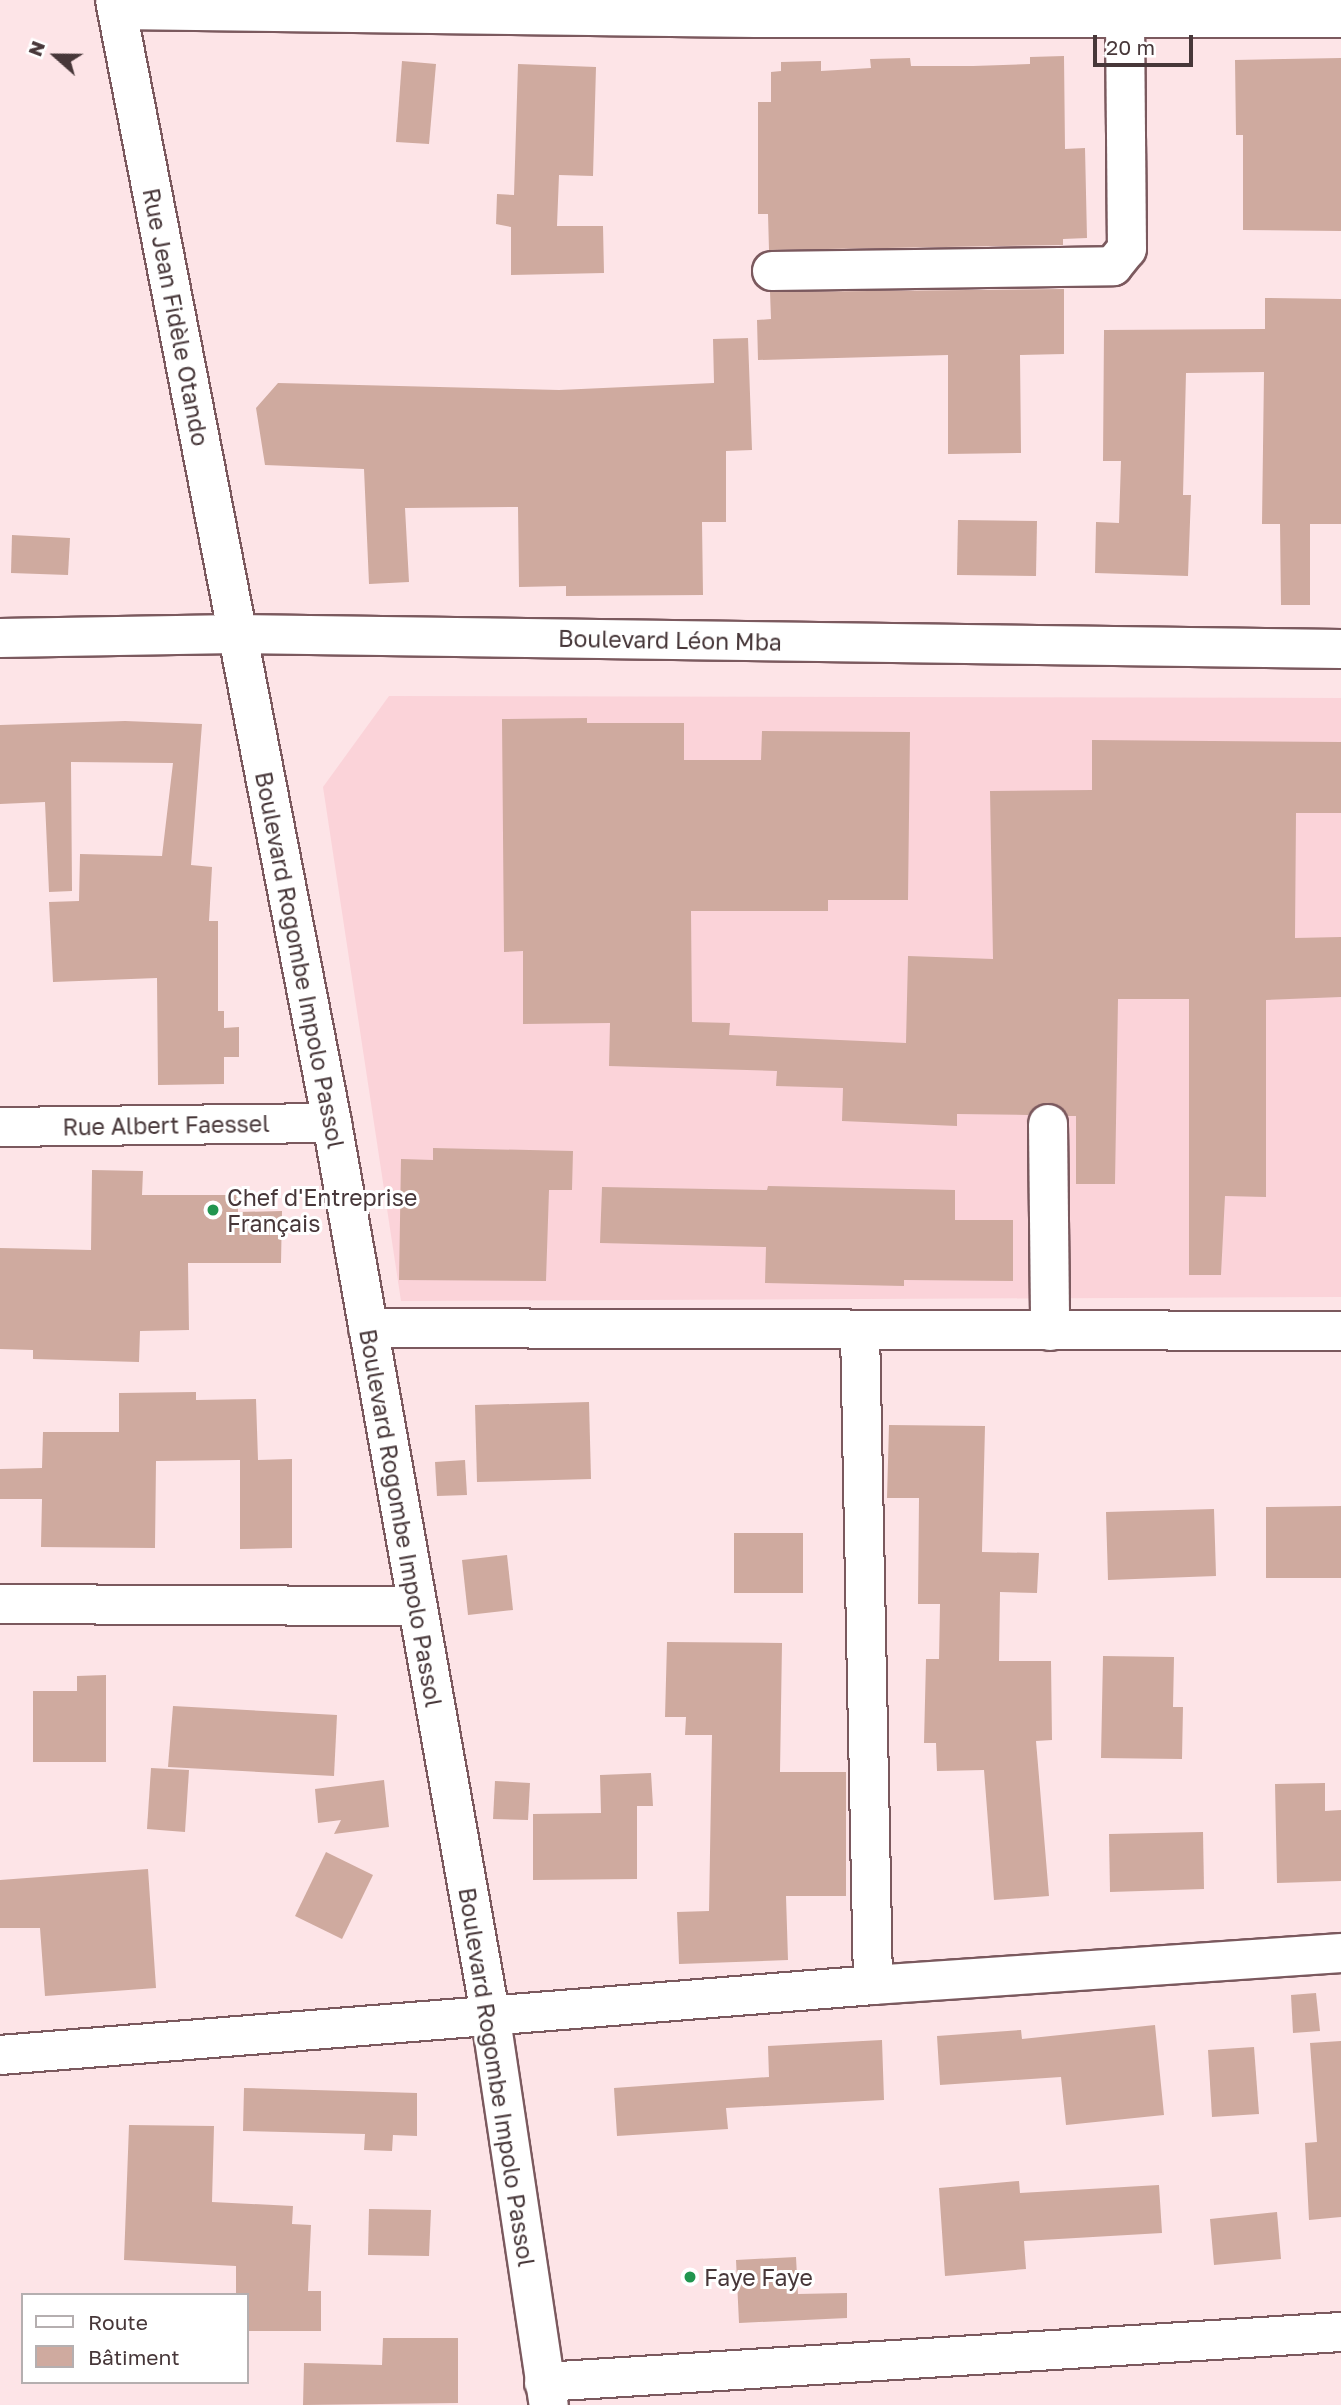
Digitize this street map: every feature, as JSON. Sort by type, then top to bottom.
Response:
[{"type":"street","points":[[116,5],[1341,18]]},
{"type":"street","name":"Rue Jean Fidèle Otando","points":[[116,5],[236,634]]},
{"type":"street","points":[[772,271],[1113,267],[1127,249],[1125,17]]},
{"type":"street","name":"Boulevard Léon Mba","points":[[0,638],[236,634],[1341,649]]},
{"type":"street","name":"Boulevard Rogombe Impolo Passol","points":[[236,634],[332,1123],[414,1606],[491,2019],[546,2394]]},
{"type":"street","name":"Rue Albert Faessel","points":[[0,1127],[332,1123]]},
{"type":"street","points":[[1048,1124],[1050,1331]]},
{"type":"street","points":[[368,1328],[1341,1331]]},
{"type":"street","points":[[860,1330],[873,1984]]},
{"type":"street","points":[[0,1604],[414,1606]]},
{"type":"street","points":[[0,2055],[491,2019],[873,1984],[1341,1953]]},
{"type":"street","points":[[546,2394],[1341,2332]]},
{"type":"shaded area","points":[[389,696],[1341,698],[1341,1297],[401,1301],[323,787]]},
{"type":"building","points":[[1064,56],[1065,149],[1085,148],[1087,238],[1063,239],[1063,245],[769,250],[768,214],[758,214],[758,102],[771,102],[771,72],[781,71],[781,62],[821,61],[821,71],[871,68],[870,59],[910,58],[911,66],[973,66],[1030,64],[1030,57]]},
{"type":"building","points":[[1341,58],[1341,231],[1243,230],[1243,135],[1236,135],[1235,60]]},
{"type":"building","points":[[402,61],[436,64],[429,144],[396,142]]},
{"type":"building","points":[[518,64],[596,67],[593,176],[559,175],[557,226],[603,226],[604,273],[511,275],[511,227],[496,224],[497,194],[514,195]]},
{"type":"building","points":[[1064,289],[1064,354],[1020,355],[1021,453],[948,454],[948,355],[758,360],[757,320],[771,319],[770,292]]},
{"type":"building","points":[[1265,298],[1341,299],[1341,524],[1310,524],[1310,605],[1281,605],[1280,524],[1262,524],[1264,372],[1186,373],[1183,495],[1191,495],[1188,576],[1095,573],[1096,522],[1119,523],[1121,461],[1103,461],[1104,330],[1265,329]]},
{"type":"building","points":[[748,338],[752,450],[726,451],[726,522],[702,522],[703,595],[566,596],[566,586],[519,587],[518,507],[405,508],[409,582],[369,584],[364,469],[265,465],[256,408],[278,383],[559,390],[714,383],[713,339]]},
{"type":"building","points":[[958,520],[1037,521],[1036,576],[957,575]]},
{"type":"building","points":[[12,535],[70,538],[68,575],[11,573]]},
{"type":"building","points":[[587,718],[587,723],[684,723],[684,760],[761,760],[762,731],[910,732],[908,900],[828,900],[828,911],[691,911],[692,1022],[730,1023],[729,1035],[906,1043],[908,956],[993,959],[990,791],[1092,790],[1092,740],[1341,742],[1341,813],[1296,813],[1295,938],[1341,937],[1341,997],[1266,1000],[1266,1197],[1225,1196],[1221,1275],[1189,1275],[1189,999],[1118,999],[1115,1184],[1076,1184],[1076,1116],[1068,1116],[1058,1105],[1038,1105],[1028,1115],[957,1114],[957,1126],[842,1121],[843,1088],[776,1086],[777,1071],[609,1066],[610,1023],[523,1024],[523,951],[504,952],[502,719]]},
{"type":"building","points":[[125,721],[202,724],[191,865],[212,867],[209,921],[218,921],[218,1011],[224,1011],[224,1028],[239,1027],[239,1057],[224,1057],[224,1084],[158,1085],[157,978],[53,982],[49,902],[79,901],[80,854],[162,856],[173,763],[71,762],[72,891],[49,892],[45,802],[0,804],[0,725]]},
{"type":"building","points":[[433,1148],[573,1151],[572,1190],[549,1190],[546,1281],[399,1280],[401,1159],[433,1160]]},
{"type":"building","points":[[92,1170],[143,1171],[142,1195],[238,1195],[238,1212],[282,1211],[281,1263],[188,1263],[189,1330],[140,1331],[139,1362],[33,1359],[33,1350],[0,1349],[0,1248],[91,1250]]},
{"type":"building","points":[[768,1186],[955,1190],[955,1220],[1013,1220],[1013,1281],[904,1280],[904,1286],[765,1283],[766,1247],[600,1243],[602,1187],[767,1190]]},
{"type":"building","points":[[196,1392],[196,1400],[256,1399],[258,1460],[292,1459],[292,1548],[240,1549],[240,1460],[156,1461],[155,1548],[41,1547],[42,1499],[0,1499],[0,1469],[42,1468],[43,1432],[119,1432],[119,1393]]},
{"type":"building","points":[[589,1402],[591,1479],[477,1482],[475,1405]]},
{"type":"building","points":[[889,1425],[985,1426],[982,1552],[1039,1553],[1037,1593],[1000,1592],[999,1661],[1051,1661],[1052,1740],[1036,1741],[1049,1896],[994,1900],[984,1770],[937,1771],[936,1743],[924,1743],[926,1659],[939,1659],[940,1604],[918,1604],[919,1498],[887,1498]]},
{"type":"building","points":[[465,1460],[467,1495],[437,1496],[435,1462]]},
{"type":"building","points":[[1341,1506],[1341,1578],[1266,1578],[1266,1507]]},
{"type":"building","points":[[1214,1509],[1216,1576],[1108,1580],[1106,1512]]},
{"type":"building","points":[[734,1533],[803,1533],[803,1593],[734,1593]]},
{"type":"building","points":[[507,1555],[513,1610],[468,1615],[462,1560]]},
{"type":"building","points":[[667,1642],[782,1643],[780,1772],[846,1772],[846,1896],[786,1896],[788,1960],[679,1964],[677,1912],[709,1911],[712,1735],[685,1735],[686,1717],[665,1717]]},
{"type":"building","points":[[1103,1656],[1174,1657],[1173,1707],[1183,1707],[1182,1759],[1101,1758]]},
{"type":"building","points":[[106,1675],[106,1762],[33,1762],[33,1691],[77,1691],[77,1676]]},
{"type":"building","points":[[173,1706],[337,1715],[334,1776],[168,1767]]},
{"type":"building","points":[[151,1768],[189,1770],[185,1832],[147,1829]]},
{"type":"building","points":[[651,1773],[653,1806],[637,1806],[637,1879],[533,1880],[533,1814],[601,1813],[600,1775]]},
{"type":"building","points":[[384,1780],[389,1827],[334,1834],[341,1820],[318,1823],[315,1789]]},
{"type":"building","points":[[495,1781],[530,1783],[528,1820],[493,1819]]},
{"type":"building","points":[[1325,1783],[1325,1811],[1341,1810],[1341,1881],[1277,1883],[1275,1784]]},
{"type":"building","points":[[1203,1832],[1204,1889],[1110,1892],[1109,1834]]},
{"type":"building","points":[[326,1852],[373,1875],[342,1939],[295,1916]]},
{"type":"building","points":[[148,1869],[156,1988],[45,1996],[40,1928],[0,1928],[0,1880]]},
{"type":"building","points":[[1316,1993],[1320,2031],[1293,2033],[1291,1995]]},
{"type":"building","points":[[1155,2025],[1164,2115],[1066,2125],[1061,2077],[940,2085],[937,2036],[1021,2030],[1022,2039]]},
{"type":"building","points":[[882,2040],[884,2100],[726,2108],[728,2129],[617,2136],[614,2088],[769,2077],[768,2046]]},
{"type":"building","points":[[1341,2041],[1341,2217],[1309,2220],[1305,2143],[1317,2142],[1310,2043]]},
{"type":"building","points":[[1254,2047],[1259,2114],[1212,2117],[1208,2050]]},
{"type":"building","points":[[244,2088],[417,2093],[417,2136],[393,2135],[392,2151],[364,2150],[365,2134],[243,2131]]},
{"type":"building","points":[[129,2125],[214,2126],[212,2202],[293,2206],[292,2224],[311,2225],[308,2291],[321,2291],[321,2331],[248,2331],[248,2293],[236,2293],[236,2266],[124,2260]]},
{"type":"building","points":[[1019,2181],[1020,2193],[1159,2185],[1162,2233],[1024,2241],[1026,2269],[945,2276],[939,2188]]},
{"type":"building","points":[[369,2209],[431,2210],[429,2256],[368,2255]]},
{"type":"building","points":[[1277,2212],[1281,2259],[1214,2265],[1210,2219]]},
{"type":"building","points":[[796,2257],[798,2294],[847,2293],[847,2318],[739,2323],[736,2260]]},
{"type":"building","points":[[383,2338],[458,2338],[458,2403],[303,2405],[304,2363],[382,2365]]},
{"type":"place","name":"Chef d'Entreprise Français","points":[[213,1210]]},
{"type":"place","name":"Faye Faye","points":[[690,2277]]}]
